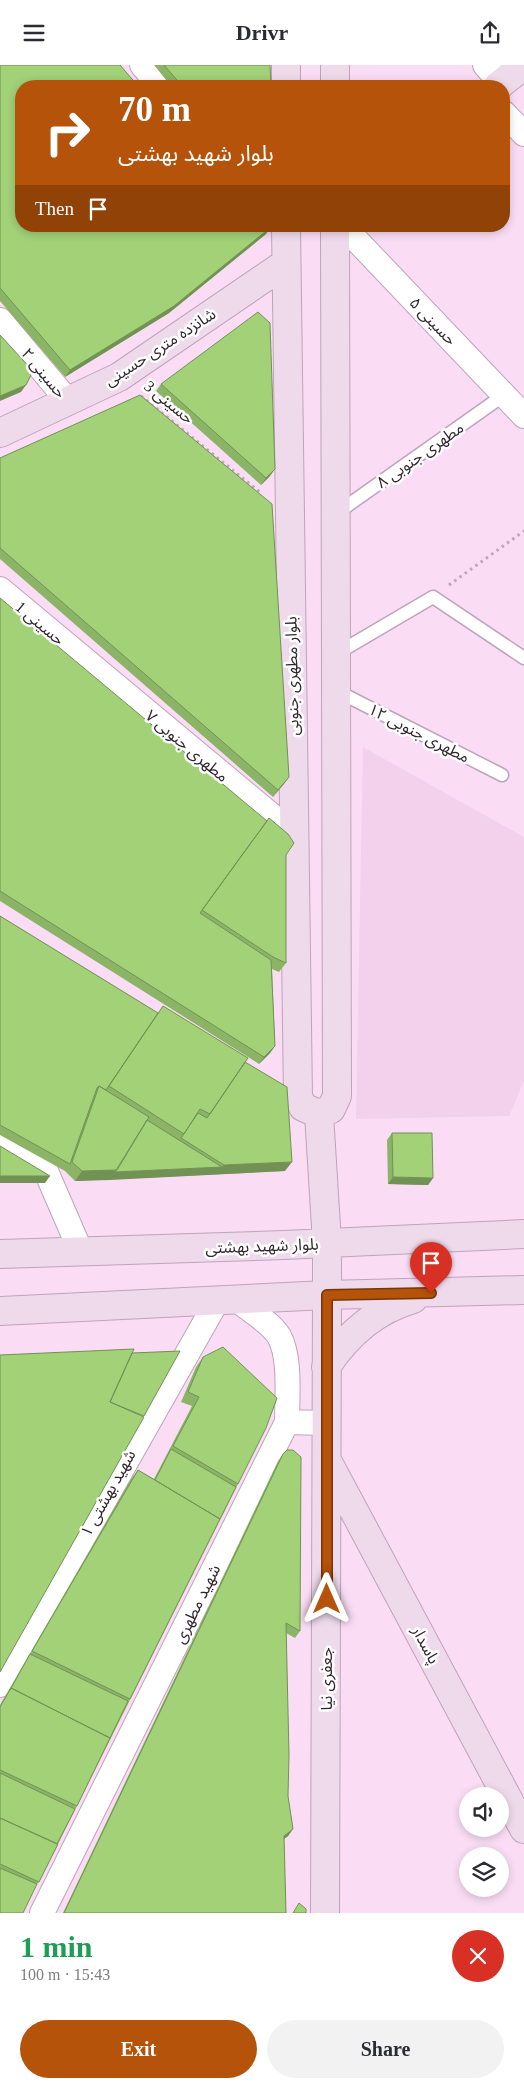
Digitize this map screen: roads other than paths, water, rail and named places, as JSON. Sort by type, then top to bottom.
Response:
[{"type":"street","points":[[142,65],[155,80]]},
{"type":"street","points":[[286,65],[286,80]]},
{"type":"street","points":[[335,65],[335,80]]},
{"type":"street","points":[[495,78],[524,65]]},
{"type":"street","points":[[510,119],[524,134]]},
{"type":"street","points":[[272,1082],[308,1106],[331,1109],[337,1095],[335,232]]},
{"type":"street","name":"حسینی ۵","points":[[349,232],[524,416]]},
{"type":"street","name":"شانزده متری حسینی","points":[[0,433],[119,377],[283,239]]},
{"type":"street","name":"بلوار مطهری جنوبی","points":[[283,239],[294,834],[308,1106],[327,1243],[327,1295]]},
{"type":"street","name":"حسینی ۲","points":[[0,320],[69,402]]},
{"type":"street","name":"حسینی 1","points":[[0,589],[80,657]]},
{"type":"street","name":"مطهری جنوبی ۷","points":[[80,657],[294,834]]},
{"type":"street","points":[[0,1145],[45,1169],[81,1253]]},
{"type":"street","name":"بلوار شهید بهشتی","points":[[0,1254],[81,1253],[524,1233]]},
{"type":"street","points":[[0,1311],[327,1295],[524,1291]]},
{"type":"street","points":[[326,1367],[349,1336],[380,1313],[417,1297],[448,1292]]},
{"type":"street","name":"جعفری نیا","points":[[325,1913],[327,1295]]},
{"type":"street","name":"شهید مطهری","points":[[42,1913],[287,1422],[285,1357],[279,1337],[263,1320],[227,1301]]},
{"type":"street","name":"شهید بهشتی ۱","points":[[0,1685],[227,1301]]},
{"type":"street","points":[[287,1422],[326,1423]]},
{"type":"street","name":"پاسدار","points":[[327,1461],[524,1829]]},
{"type":"lane","name":"مطهری جنوبی ۸","points":[[335,515],[504,395]]},
{"type":"lane","points":[[335,655],[433,597],[524,658]]},
{"type":"lane","name":"مطهری جنوبی ۱۲","points":[[335,690],[502,775]]}]
